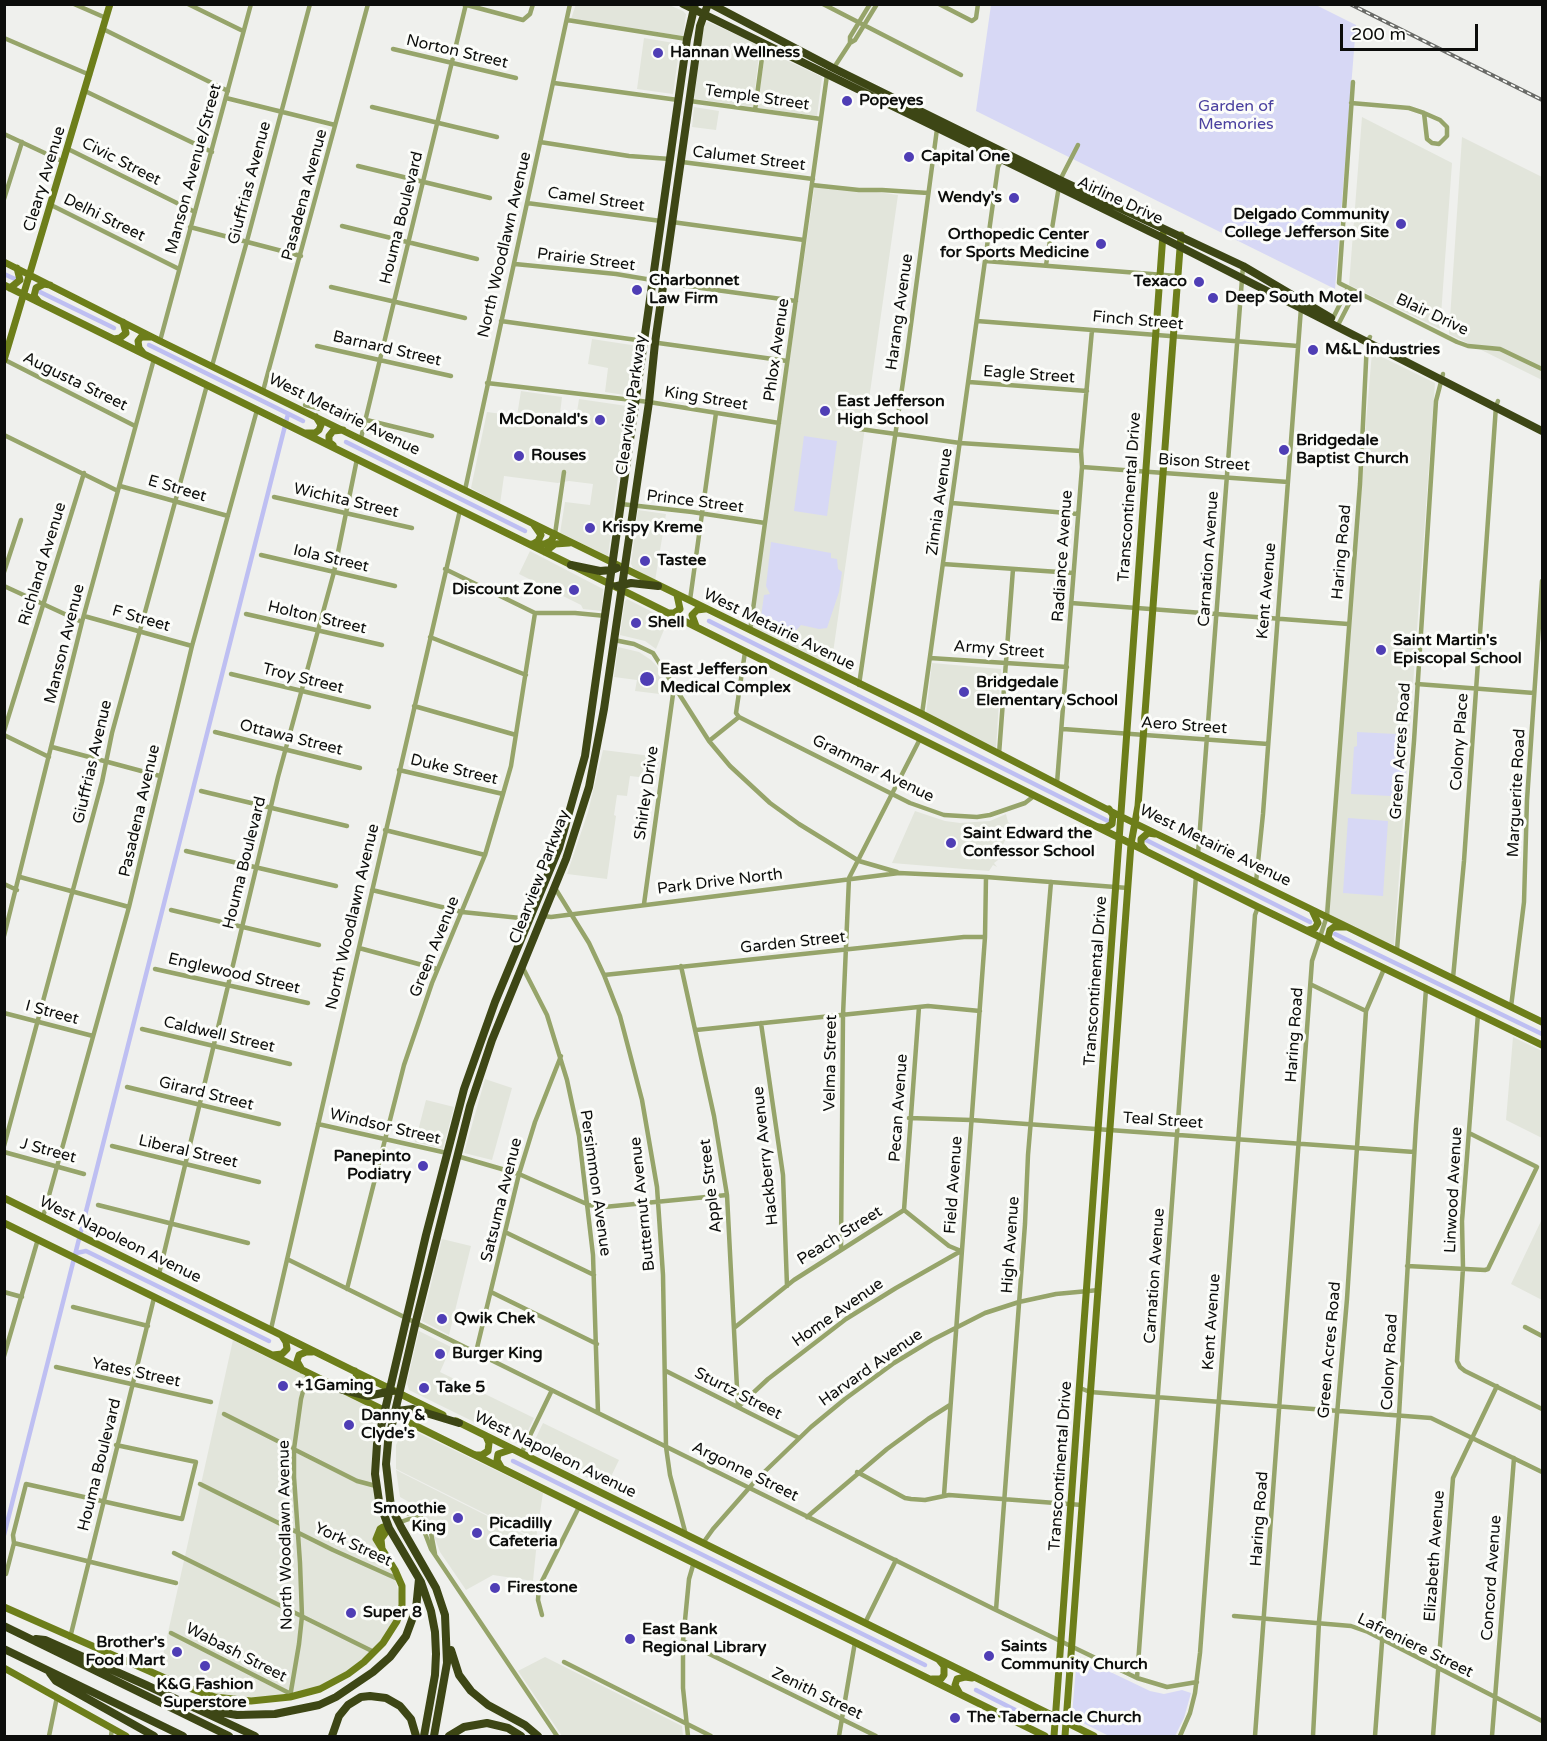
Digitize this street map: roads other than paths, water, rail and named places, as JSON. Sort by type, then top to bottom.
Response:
[{"type":"highway","name":"Airline Drive","points":[[683,4],[694,7],[703,14],[830,71],[939,124],[1241,278],[1542,425]]},
{"type":"highway","name":"Airline Drive","points":[[709,4],[830,71]]},
{"type":"highway","name":"Clearview Parkway","points":[[617,567],[626,555],[703,14],[709,4]]},
{"type":"highway","name":"Clearview Parkway","points":[[393,1391],[402,1382],[457,1156],[482,1067],[555,888],[589,788],[614,640],[621,504],[678,100],[694,7]]},
{"type":"highway","points":[[670,159],[675,161],[676,165],[671,203],[673,217]]},
{"type":"highway","name":"Airline Drive","points":[[1060,184],[1181,235],[1243,266],[1302,306]]},
{"type":"highway","name":"Airline Drive","points":[[1497,404],[1542,431]]},
{"type":"highway","points":[[628,457],[640,458]]},
{"type":"highway","points":[[571,565],[600,571],[617,567]]},
{"type":"highway","points":[[617,586],[631,583],[658,586]]},
{"type":"highway","name":"Clearview Parkway","points":[[434,1737],[447,1663],[445,1615],[436,1588],[392,1510],[386,1464],[393,1391],[406,1317],[452,1133],[477,1049],[547,881],[567,823],[585,756],[609,597],[617,586]]},
{"type":"highway","points":[[603,634],[608,638],[605,656],[610,661]]},
{"type":"highway","points":[[544,916],[540,910],[546,896],[547,881]]},
{"type":"highway","points":[[523,962],[535,923],[530,919]]},
{"type":"highway","points":[[452,1133],[455,1138],[452,1152],[457,1156]]},
{"type":"highway","points":[[447,1153],[451,1157],[449,1172],[452,1177]]},
{"type":"highway","points":[[340,1389],[370,1396],[393,1391]]},
{"type":"highway","points":[[391,1414],[420,1409],[459,1423]]},
{"type":"highway","name":"Clearview Parkway","points":[[391,1414],[381,1424],[376,1459],[376,1486],[389,1528],[419,1579],[431,1611],[436,1654],[424,1737]]},
{"type":"highway","points":[[379,1501],[390,1517],[397,1521]]},
{"type":"highway","points":[[389,1528],[400,1534],[413,1548]]},
{"type":"highway","points":[[195,1708],[237,1714],[275,1714],[319,1705],[336,1698],[390,1657],[406,1636],[416,1608],[419,1579]]},
{"type":"highway","points":[[4,1626],[229,1737]]},
{"type":"highway","points":[[29,1639],[45,1640],[255,1737]]},
{"type":"highway","points":[[447,1640],[459,1675],[471,1691],[488,1705],[525,1725],[538,1737]]},
{"type":"highway","points":[[4,1649],[183,1737]]},
{"type":"highway","points":[[46,1669],[56,1681],[160,1737]]},
{"type":"highway","points":[[332,1737],[339,1716],[354,1700],[370,1696],[386,1698],[394,1702],[406,1713],[414,1726],[416,1737]]},
{"type":"highway","points":[[449,1737],[458,1730],[471,1725],[487,1723],[508,1728],[521,1737]]},
{"type":"highway","points":[[141,1728],[154,1737]]},
{"type":"main road","name":"Cleary Avenue","points":[[4,360],[110,4]]},
{"type":"main road","name":"Transcontinental Drive","points":[[1054,1737],[1088,1291],[1162,238],[1165,228]]},
{"type":"main road","name":"Transcontinental Drive","points":[[1065,1737],[1131,844],[1138,806],[1181,235]]},
{"type":"main road","name":"West Metairie Avenue","points":[[4,262],[555,534],[617,567],[922,714],[1120,816],[1542,1022]]},
{"type":"main road","points":[[8,287],[20,280],[17,268]]},
{"type":"main road","points":[[39,302],[34,297],[36,288],[44,284],[52,285]]},
{"type":"main road","name":"West Metairie Avenue","points":[[8,287],[617,586],[1148,853],[1542,1045]]},
{"type":"main road","points":[[114,339],[126,333],[123,322]]},
{"type":"main road","points":[[143,354],[138,341],[141,337],[146,336],[158,340]]},
{"type":"main road","points":[[295,429],[315,433],[321,425],[311,414]]},
{"type":"main road","points":[[341,452],[329,442],[329,436],[333,431],[348,432]]},
{"type":"main road","points":[[530,544],[538,541],[541,535],[534,524]]},
{"type":"main road","points":[[530,544],[545,544],[551,541],[555,534]]},
{"type":"main road","points":[[545,552],[551,546],[558,544],[574,544]]},
{"type":"main road","points":[[558,544],[554,551],[558,558]]},
{"type":"main road","points":[[668,613],[674,613],[680,609],[677,595]]},
{"type":"main road","points":[[698,628],[693,622],[692,615],[697,610],[705,609]]},
{"type":"main road","points":[[1094,826],[1105,828],[1113,824],[1113,815],[1108,809]]},
{"type":"main road","points":[[1148,853],[1141,845],[1140,839],[1148,833],[1158,834]]},
{"type":"main road","points":[[1302,928],[1310,930],[1318,923],[1317,917],[1308,907]]},
{"type":"main road","points":[[1333,943],[1328,938],[1330,930],[1342,926],[1353,929]]},
{"type":"main road","name":"West Napoleon Avenue","points":[[4,1198],[1094,1737]]},
{"type":"main road","points":[[4,1223],[855,1641],[1045,1737]]},
{"type":"main road","points":[[1086,1317],[1097,1319]]},
{"type":"main road","points":[[271,1355],[282,1354],[287,1349],[286,1342],[280,1334]]},
{"type":"main road","points":[[305,1372],[297,1361],[299,1355],[306,1352],[318,1353]]},
{"type":"main road","points":[[340,1389],[354,1386],[357,1383],[358,1376],[355,1371]]},
{"type":"main road","points":[[473,1455],[482,1455],[488,1451],[489,1443],[486,1436]]},
{"type":"main road","points":[[502,1469],[498,1463],[498,1454],[513,1449]]},
{"type":"main road","points":[[4,1607],[70,1638],[183,1686],[215,1697],[251,1701],[320,1689],[364,1662],[387,1639],[397,1621],[402,1605],[400,1580],[382,1549],[381,1539],[389,1528]]},
{"type":"main road","points":[[929,1679],[941,1679],[944,1675],[944,1666],[939,1659]]},
{"type":"main road","points":[[4,1668],[57,1697],[112,1733],[126,1737]]},
{"type":"main road","points":[[960,1694],[955,1685],[957,1680],[965,1677],[977,1678]]},
{"type":"street","points":[[74,4],[106,18]]},
{"type":"street","points":[[188,4],[243,32]]},
{"type":"street","name":"Manson Avenue/Street","points":[[158,340],[212,152],[251,4]]},
{"type":"street","name":"Giuffrias Avenue","points":[[212,366],[310,4]]},
{"type":"street","name":"Pasadena Avenue","points":[[263,391],[368,4]]},
{"type":"street","points":[[465,5],[523,20],[528,16],[533,4]]},
{"type":"street","name":"North Woodlawn Avenue","points":[[465,490],[570,4]]},
{"type":"street","points":[[823,4],[961,75]]},
{"type":"street","points":[[850,43],[850,37],[870,4]]},
{"type":"street","points":[[830,71],[850,43],[855,40],[878,4]]},
{"type":"street","points":[[939,4],[972,21],[976,18],[978,4]]},
{"type":"street","name":"Houma Boulevard","points":[[361,438],[465,5]]},
{"type":"street","points":[[567,20],[687,39]]},
{"type":"street","points":[[103,29],[228,92]]},
{"type":"street","points":[[4,38],[90,75]]},
{"type":"street","points":[[755,110],[767,44]]},
{"type":"street","name":"Norton Street","points":[[393,49],[516,78]]},
{"type":"street","name":"Phlox Avenue","points":[[750,631],[821,119],[830,71]]},
{"type":"street","points":[[554,82],[678,100]]},
{"type":"street","points":[[1335,323],[1348,288],[1339,283],[1339,278],[1353,82]]},
{"type":"street","points":[[85,91],[212,152]]},
{"type":"street","points":[[226,98],[335,125]]},
{"type":"street","name":"Temple Street","points":[[690,101],[821,119]]},
{"type":"street","points":[[1351,103],[1409,108],[1424,113],[1440,120],[1448,127],[1447,136],[1439,144],[1427,139],[1424,113]]},
{"type":"street","points":[[372,107],[497,137]]},
{"type":"street","name":"Harang Avenue","points":[[859,684],[939,124]]},
{"type":"street","name":"Civic Street","points":[[4,134],[64,162]]},
{"type":"street","points":[[4,199],[22,142]]},
{"type":"street","name":"Calumet Street","points":[[540,142],[628,156],[670,159]]},
{"type":"street","points":[[1046,266],[1060,184],[1078,145]]},
{"type":"street","name":"Civic Street","points":[[68,148],[195,212]]},
{"type":"street","name":"Zinnia Avenue","points":[[922,714],[998,167],[1003,156]]},
{"type":"street","name":"Calumet Street","points":[[682,162],[859,190],[928,193]]},
{"type":"street","points":[[358,166],[490,198]]},
{"type":"street","name":"Camel Street","points":[[527,203],[661,221]]},
{"type":"street","name":"Delhi Street","points":[[51,205],[179,269]]},
{"type":"street","points":[[673,217],[804,240]]},
{"type":"street","points":[[342,226],[477,259]]},
{"type":"street","points":[[190,227],[301,256]]},
{"type":"street","points":[[985,261],[1177,276]]},
{"type":"street","name":"Prairie Street","points":[[515,264],[616,274],[654,281]]},
{"type":"street","name":"Carnation Avenue","points":[[1198,854],[1243,266]]},
{"type":"street","points":[[665,283],[796,301]]},
{"type":"street","points":[[331,287],[465,318]]},
{"type":"street","name":"Blair Drive","points":[[1348,288],[1457,342],[1468,346],[1500,349],[1542,369]]},
{"type":"street","points":[[1335,323],[1355,292]]},
{"type":"street","name":"Kent Avenue","points":[[1256,882],[1302,306]]},
{"type":"street","points":[[501,321],[787,361]]},
{"type":"street","name":"Finch Street","points":[[977,321],[1298,346]]},
{"type":"street","name":"Radiance Avenue","points":[[1057,783],[1063,729],[1082,467],[1081,452],[1092,330]]},
{"type":"street","name":"Haring Road","points":[[1255,1737],[1312,961],[1327,916],[1360,484],[1368,340]]},
{"type":"street","name":"Barnard Street","points":[[317,346],[451,376]]},
{"type":"street","name":"Manson Avenue","points":[[4,936],[82,622],[154,359]]},
{"type":"street","name":"Augusta Street","points":[[4,360],[135,426]]},
{"type":"street","name":"Green Acres Road","points":[[1397,951],[1436,401],[1443,377]]},
{"type":"street","name":"Eagle Street","points":[[969,382],[1088,391]]},
{"type":"street","name":"King Street","points":[[487,383],[649,402],[779,423]]},
{"type":"street","name":"Giuffrias Avenue","points":[[4,1146],[73,892],[139,631],[207,385]]},
{"type":"street","name":"Colony Place","points":[[1453,978],[1464,861],[1497,404]]},
{"type":"street","points":[[305,405],[432,436]]},
{"type":"street","name":"Pasadena Avenue","points":[[43,1217],[129,907],[192,646],[257,410]]},
{"type":"street","points":[[689,602],[716,413]]},
{"type":"street","points":[[860,429],[960,443],[1081,452]]},
{"type":"street","name":"E Street","points":[[4,435],[119,488],[228,516]]},
{"type":"street","name":"Houma Boulevard","points":[[159,1274],[271,808],[334,572],[357,459]]},
{"type":"street","name":"Bison Street","points":[[1082,467],[1288,482]]},
{"type":"street","points":[[555,534],[564,472]]},
{"type":"street","name":"Richland Avenue","points":[[4,733],[84,473]]},
{"type":"street","name":"Wichita Street","points":[[274,497],[412,528]]},
{"type":"street","points":[[952,502],[1078,514]]},
{"type":"street","name":"Prince Street","points":[[621,504],[765,523]]},
{"type":"street","name":"North Woodlawn Avenue","points":[[271,1329],[460,510]]},
{"type":"street","points":[[4,572],[21,520]]},
{"type":"street","name":"Iola Street","points":[[261,555],[395,586]]},
{"type":"street","points":[[943,564],[1073,573]]},
{"type":"street","points":[[445,569],[535,613],[606,616]]},
{"type":"street","points":[[999,754],[1013,569]]},
{"type":"street","name":"Marguerite Road","points":[[1511,1007],[1524,902],[1527,800],[1542,581]]},
{"type":"street","points":[[4,586],[82,622]]},
{"type":"street","points":[[1071,603],[1348,624]]},
{"type":"street","name":"Green Avenue","points":[[347,1289],[404,1065],[437,969],[485,855],[511,766],[535,613]]},
{"type":"street","name":"Holton Street","points":[[246,615],[382,645]]},
{"type":"street","name":"F Street","points":[[84,616],[192,646]]},
{"type":"street","points":[[430,637],[526,675]]},
{"type":"street","points":[[614,640],[634,644],[652,653],[709,741],[730,766],[770,803],[859,861],[899,873],[1128,888]]},
{"type":"street","points":[[709,741],[739,717],[736,713],[745,652]]},
{"type":"street","name":"Army Street","points":[[930,658],[1067,667]]},
{"type":"street","name":"Troy Street","points":[[231,674],[369,707]]},
{"type":"street","points":[[1417,684],[1534,693]]},
{"type":"street","name":"Shirley Drive","points":[[644,904],[674,687]]},
{"type":"street","points":[[414,706],[516,735]]},
{"type":"street","name":"Grammar Avenue","points":[[739,717],[892,794],[936,813],[957,817],[977,817],[1010,810],[1034,796]]},
{"type":"street","name":"Aero Street","points":[[1063,729],[1268,744]]},
{"type":"street","name":"Ottawa Street","points":[[216,732],[360,768]]},
{"type":"street","points":[[4,733],[49,757]]},
{"type":"street","points":[[849,878],[920,739]]},
{"type":"street","points":[[52,747],[160,776]]},
{"type":"street","name":"Duke Street","points":[[399,770],[503,794]]},
{"type":"street","points":[[201,791],[347,826]]},
{"type":"street","points":[[385,830],[485,855]]},
{"type":"street","points":[[186,851],[336,886]]},
{"type":"street","name":"Park Drive North","points":[[544,916],[899,873]]},
{"type":"street","name":"Carnation Avenue","points":[[1137,1678],[1196,876]]},
{"type":"street","points":[[20,877],[129,907]]},
{"type":"street","name":"Field Avenue","points":[[944,1496],[980,1011],[986,877]]},
{"type":"street","name":"Velma Street","points":[[842,1248],[843,1015],[849,878]]},
{"type":"street","name":"High Avenue","points":[[996,1610],[1028,1155],[1051,882]]},
{"type":"street","points":[[4,884],[17,890]]},
{"type":"street","name":"Butternut Avenue","points":[[555,888],[589,943],[604,975],[620,1016],[642,1100],[658,1203],[663,1275],[666,1447],[670,1475],[686,1535]]},
{"type":"street","points":[[372,890],[462,912],[530,919]]},
{"type":"street","name":"Kent Avenue","points":[[1180,1737],[1190,1713],[1197,1682],[1255,915],[1258,907]]},
{"type":"street","points":[[171,910],[319,945]]},
{"type":"street","name":"Garden Street","points":[[604,975],[964,937],[985,937]]},
{"type":"street","points":[[359,948],[437,969]]},
{"type":"street","name":"Persimmon Avenue","points":[[523,962],[547,1015],[561,1056],[579,1136],[589,1204],[594,1275],[598,1413]]},
{"type":"street","name":"Apple Street","points":[[681,966],[714,1116],[727,1195],[738,1407]]},
{"type":"street","name":"Englewood Street","points":[[155,969],[308,1003]]},
{"type":"street","name":"Green Acres Road","points":[[1313,1737],[1319,1622],[1350,1255],[1366,1011],[1384,969]]},
{"type":"street","points":[[1312,985],[1366,1011]]},
{"type":"street","name":"Colony Road","points":[[1375,1737],[1399,1415],[1426,989]]},
{"type":"street","points":[[696,1030],[928,1006],[980,1011]]},
{"type":"street","name":"Pecan Avenue","points":[[904,1210],[919,1007]]},
{"type":"street","name":"I Street","points":[[4,1013],[93,1036]]},
{"type":"street","name":"Linwood Avenue","points":[[1478,1014],[1462,1221],[1463,1268],[1457,1360],[1460,1368],[1497,1386]]},
{"type":"street","name":"Hackberry Avenue","points":[[761,1023],[783,1175],[787,1286]]},
{"type":"street","name":"Caldwell Street","points":[[142,1029],[290,1064]]},
{"type":"street","name":"Satsuma Avenue","points":[[476,1352],[519,1174],[538,1114],[561,1056]]},
{"type":"street","name":"Girard Street","points":[[127,1087],[279,1124]]},
{"type":"street","name":"Teal Street","points":[[909,1118],[1032,1124],[1414,1152]]},
{"type":"street","name":"Windsor Street","points":[[318,1124],[447,1153]]},
{"type":"street","points":[[1407,1266],[1487,1269],[1537,1167],[1469,1133]]},
{"type":"street","name":"Liberal Street","points":[[112,1146],[259,1182]]},
{"type":"street","name":"J Street","points":[[4,1152],[84,1174]]},
{"type":"street","name":"Windsor Street","points":[[457,1156],[519,1174],[589,1204],[604,1208],[727,1195]]},
{"type":"street","points":[[98,1205],[248,1243]]},
{"type":"street","name":"Peach Street","points":[[734,1328],[787,1286],[842,1248],[904,1210],[949,1246],[962,1251]]},
{"type":"street","points":[[505,1232],[594,1275]]},
{"type":"street","points":[[4,1356],[38,1239]]},
{"type":"street","name":"Home Avenue","points":[[738,1407],[768,1379],[846,1318],[896,1287],[962,1251]]},
{"type":"street","name":"Argonne Street","points":[[287,1259],[1137,1678],[1167,1688],[1197,1682]]},
{"type":"street","name":"Harvard Avenue","points":[[703,1543],[749,1488],[799,1438],[869,1380],[923,1345],[985,1313],[1019,1302],[1056,1294],[1099,1290]]},
{"type":"street","points":[[491,1292],[597,1344]]},
{"type":"street","points":[[4,1293],[22,1297]]},
{"type":"street","name":"Houma Boulevard","points":[[70,1638],[154,1298]]},
{"type":"street","points":[[73,1307],[148,1326]]},
{"type":"street","points":[[1525,1327],[1542,1336]]},
{"type":"street","name":"Yates Street","points":[[56,1367],[211,1402]]},
{"type":"street","name":"Sturtz Street","points":[[666,1371],[799,1438]]},
{"type":"street","name":"North Woodlawn Avenue","points":[[290,1695],[302,1616],[294,1449],[305,1372]]},
{"type":"street","points":[[1497,1386],[1542,1409]]},
{"type":"street","name":"Elizabeth Avenue","points":[[1433,1737],[1453,1478],[1497,1386]]},
{"type":"street","points":[[1080,1388],[1090,1392],[1431,1418],[1542,1472]]},
{"type":"street","points":[[521,1454],[552,1390]]},
{"type":"street","points":[[807,1517],[857,1472],[950,1405]]},
{"type":"street","points":[[224,1414],[357,1480],[376,1486]]},
{"type":"street","points":[[6,1574],[26,1484],[182,1519],[196,1462],[116,1445]]},
{"type":"street","name":"Concord Avenue","points":[[1492,1737],[1514,1458]]},
{"type":"street","points":[[857,1472],[905,1498],[925,1500],[944,1496],[1082,1505]]},
{"type":"street","name":"York Street","points":[[200,1484],[400,1580]]},
{"type":"street","points":[[542,1616],[538,1600],[539,1587],[579,1507]]},
{"type":"street","points":[[392,1510],[420,1516],[431,1533],[435,1554]]},
{"type":"street","points":[[397,1521],[409,1519],[418,1522],[435,1554],[557,1737]]},
{"type":"street","points":[[14,1543],[176,1583]]},
{"type":"street","points":[[174,1553],[374,1652]]},
{"type":"street","points":[[865,1623],[896,1560]]},
{"type":"street","points":[[688,1737],[683,1688],[683,1641],[689,1579],[694,1562]]},
{"type":"street","name":"Lafreniere Street","points":[[1234,1616],[1351,1626],[1542,1721]]},
{"type":"street","name":"Wabash Street","points":[[171,1633],[290,1695]]},
{"type":"street","name":"Zenith Street","points":[[683,1641],[876,1737]]},
{"type":"street","points":[[839,1737],[855,1641]]},
{"type":"street","points":[[564,1662],[711,1737]]},
{"type":"street","points":[[48,1737],[57,1697]]},
{"type":"waterway","points":[[4,274],[15,279]]},
{"type":"waterway","points":[[40,292],[114,328]]},
{"type":"waterway","points":[[149,345],[303,421]]},
{"type":"waterway","points":[[4,1535],[288,414]]},
{"type":"waterway","points":[[346,442],[525,531]]},
{"type":"waterway","points":[[709,621],[1108,821]]},
{"type":"waterway","points":[[1146,840],[1310,922]]},
{"type":"waterway","points":[[1335,934],[1542,1034]]},
{"type":"waterway","points":[[76,1253],[86,1251],[269,1341]]},
{"type":"waterway","points":[[513,1461],[925,1665]]},
{"type":"waterway","points":[[976,1690],[1025,1715]]},
{"type":"railway","points":[[1350,4],[1542,100]]},
{"type":"place","name":"Hannan Wellness","points":[[658,53]]},
{"type":"place","name":"Popeyes","points":[[847,101]]},
{"type":"place","name":"Capital One","points":[[909,157]]},
{"type":"place","name":"Wendy's","points":[[1014,198]]},
{"type":"place","name":"Delgado Community College Jefferson Site","points":[[1401,224]]},
{"type":"place","name":"Orthopedic Center for Sports Medicine","points":[[1101,244]]},
{"type":"place","name":"Texaco","points":[[1199,282]]},
{"type":"place","name":"Charbonnet Law Firm","points":[[637,290]]},
{"type":"place","name":"Deep South Motel","points":[[1213,298]]},
{"type":"place","name":"M&L Industries","points":[[1313,350]]},
{"type":"place","name":"East Jefferson High School","points":[[825,411]]},
{"type":"place","name":"McDonald's","points":[[600,420]]},
{"type":"place","name":"Bridgedale Baptist Church","points":[[1284,450]]},
{"type":"place","name":"Rouses","points":[[519,456]]},
{"type":"place","name":"Krispy Kreme","points":[[590,528]]},
{"type":"place","name":"Tastee","points":[[645,561]]},
{"type":"place","name":"Discount Zone","points":[[574,590]]},
{"type":"place","name":"Shell","points":[[636,623]]},
{"type":"place","name":"Saint Martin's Episcopal School","points":[[1381,650]]},
{"type":"place","name":"East Jefferson Medical Complex","points":[[647,679]]},
{"type":"place","name":"Bridgedale Elementary School","points":[[964,692]]},
{"type":"place","name":"Saint Edward the Confessor School","points":[[951,843]]},
{"type":"place","name":"Panepinto Podiatry","points":[[423,1166]]},
{"type":"place","name":"Qwik Chek","points":[[442,1319]]},
{"type":"place","name":"Burger King","points":[[440,1354]]},
{"type":"place","name":"+1Gaming","points":[[283,1386]]},
{"type":"place","name":"Take 5","points":[[424,1388]]},
{"type":"place","name":"Danny & Clyde's","points":[[349,1425]]},
{"type":"place","name":"Smoothie King","points":[[458,1518]]},
{"type":"place","name":"Picadilly Cafeteria","points":[[477,1533]]},
{"type":"place","name":"Firestone","points":[[495,1588]]},
{"type":"place","name":"Super 8","points":[[351,1613]]},
{"type":"place","name":"East Bank Regional Library","points":[[630,1639]]},
{"type":"place","name":"Brother's Food Mart","points":[[177,1652]]},
{"type":"place","name":"Saints Community Church","points":[[989,1656]]},
{"type":"place","name":"K&G Fashion Superstore","points":[[205,1666]]},
{"type":"place","name":"The Tabernacle Church","points":[[955,1718]]},
{"type":"park label","name":"Garden of Memories","points":[[1236,116]]}]
